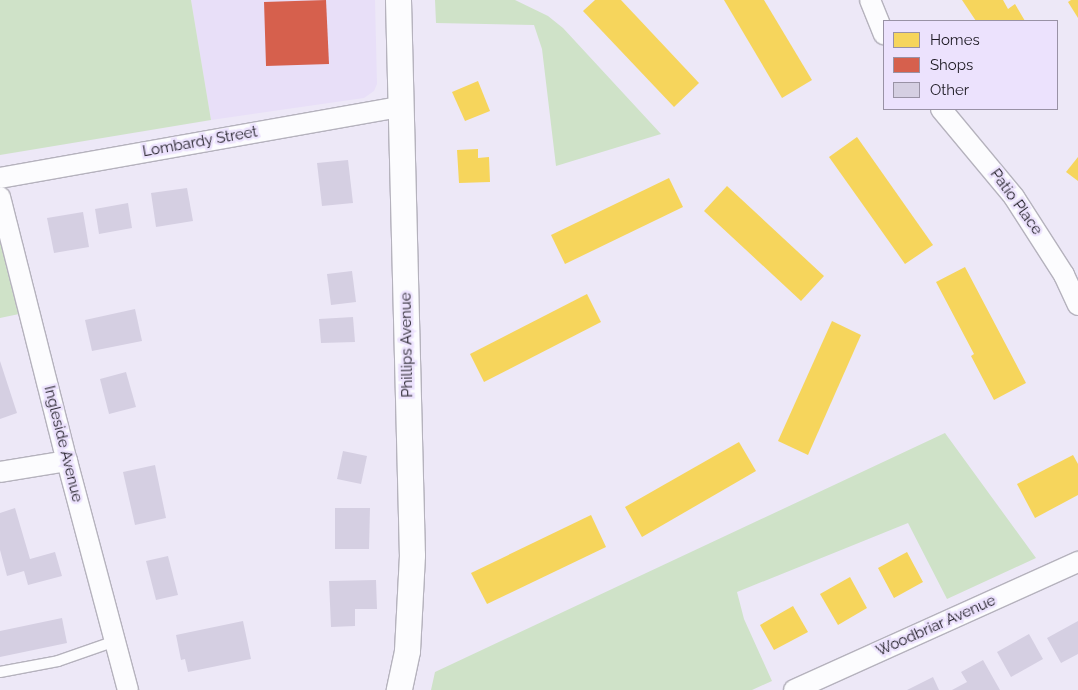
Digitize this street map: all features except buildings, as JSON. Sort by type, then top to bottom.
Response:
[{"type":"street","name":"Phillips Avenue","points":[[398,0],[412,555],[407,651],[400,690]]},
{"type":"street","points":[[870,0],[883,32]]},
{"type":"street","name":"Lombardy Street","points":[[0,178],[400,107]]},
{"type":"street","name":"Patio Place","points":[[941,110],[1014,197],[1064,275],[1078,305]]},
{"type":"street","name":"Ingleside Avenue","points":[[0,197],[66,461],[128,690]]},
{"type":"street","points":[[0,472],[66,461]]},
{"type":"street","name":"Woodbriar Avenue","points":[[794,690],[1078,562]]},
{"type":"lane","points":[[0,672],[58,661],[115,641]]},
{"type":"shaded area","points":[[191,0],[375,0],[377,84],[374,91],[364,98],[211,120]]},
{"type":"green space","points":[[0,0],[191,0],[211,120],[0,155]]},
{"type":"green space","points":[[435,0],[515,0],[548,16],[563,28],[661,134],[556,166],[542,49],[534,25],[436,23]]},
{"type":"green space","points":[[0,241],[19,314],[0,318]]},
{"type":"green space","points":[[945,433],[1036,558],[947,599],[908,523],[737,592],[744,619],[772,681],[752,690],[431,690],[435,672]]}]
